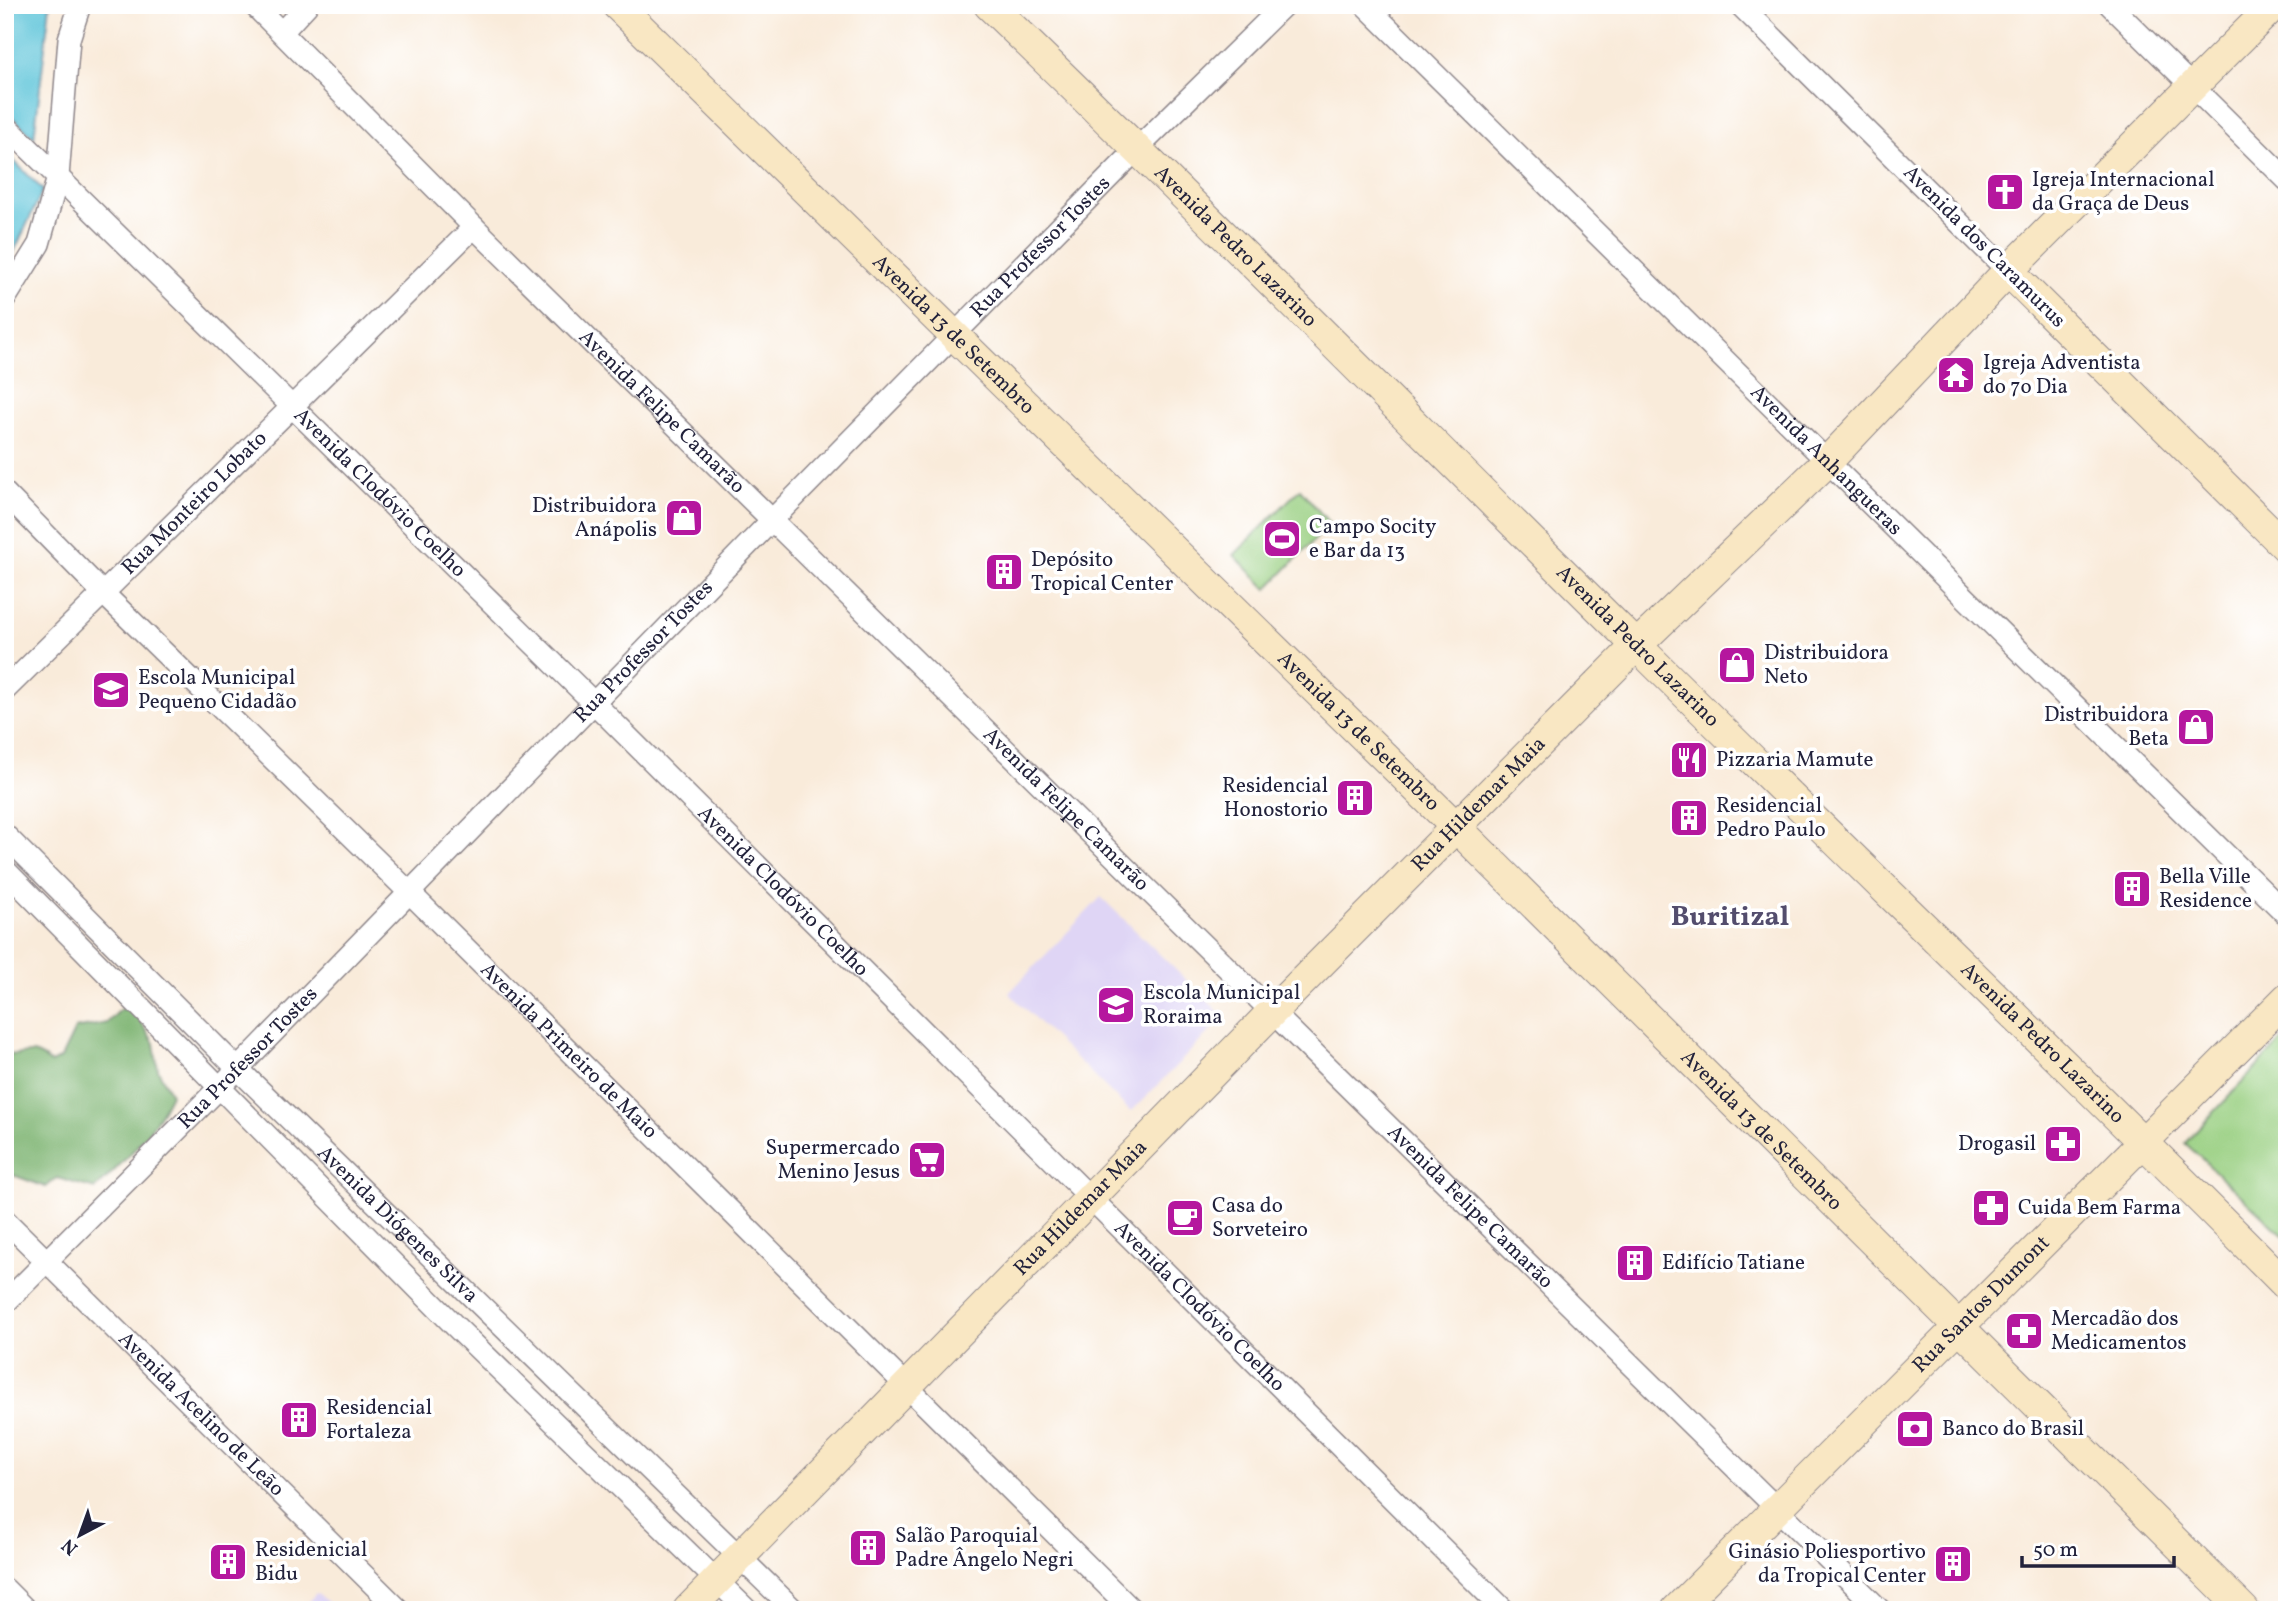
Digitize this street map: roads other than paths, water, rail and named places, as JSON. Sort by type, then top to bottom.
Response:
[{"type":"main road","name":"Avenida 13 de Setembro","points":[[617,5],[1457,828],[2244,1610]]},
{"type":"main road","name":"Avenida Pedro Lazarino","points":[[989,5],[1138,148],[1637,645],[2143,1140],[2287,1286]]},
{"type":"main road","name":"Rua Hildemar Maia","points":[[688,1610],[1272,1012],[1637,645],[1827,462],[2008,271],[2274,5]]},
{"type":"main road","name":"Avenida dos Caramurus","points":[[2008,271],[2287,548]]},
{"type":"main road","name":"Rua Santos Dumont","points":[[1676,1610],[2287,998]]},
{"type":"street","points":[[5,299],[39,244],[52,171],[69,39],[80,5]]},
{"type":"street","name":"Avenida Felipe Camarão","points":[[254,5],[474,227],[1880,1610]]},
{"type":"street","points":[[282,33],[307,5]]},
{"type":"street","name":"Rua Professor Tostes","points":[[5,1303],[238,1069],[1138,148],[1284,5]]},
{"type":"street","name":"Avenida Anhangueras","points":[[1365,5],[2287,915]]},
{"type":"street","name":"Avenida dos Caramurus","points":[[1740,5],[2008,271]]},
{"type":"street","points":[[2110,5],[2287,180]]},
{"type":"street","name":"Avenida Clodóvio Coelho","points":[[5,125],[595,704],[1504,1610]]},
{"type":"street","name":"Rua Monteiro Lobato","points":[[5,690],[474,227]]},
{"type":"street","name":"Avenida Primeiro de Maio","points":[[5,493],[1132,1610]]},
{"type":"street","name":"Avenida Diógenes Silva","points":[[5,835],[238,1069],[794,1610]]},
{"type":"street","name":"Avenida Diógenes Silva","points":[[5,870],[455,1326],[747,1610]]},
{"type":"street","name":"Avenida Acelino de Leão","points":[[5,1220],[399,1610]]},
{"type":"street","points":[[455,1326],[478,1302]]},
{"type":"street","points":[[5,1589],[26,1610]]},
{"type":"water","points":[[5,5],[50,5],[34,138],[5,110]]},
{"type":"water","points":[[5,152],[43,190],[5,271]]},
{"type":"place","name":"Igreja Internacional da Graça de Deus","points":[[2005,192]]},
{"type":"place","name":"Igreja Adventista do 7o Dia","points":[[1956,375]]},
{"type":"place","name":"Distribuidora Anápolis","points":[[684,518]]},
{"type":"place","name":"Campo Socity e Bar da 13","points":[[1282,539]]},
{"type":"place","name":"Depósito Tropical Center","points":[[1004,572]]},
{"type":"place","name":"Distribuidora Neto","points":[[1737,665]]},
{"type":"place","name":"Escola Municipal Pequeno Cidadão","points":[[111,690]]},
{"type":"place","name":"Distribuidora Beta","points":[[2196,727]]},
{"type":"place","name":"Pizzaria Mamute","points":[[1689,760]]},
{"type":"place","name":"Residencial Honostorio","points":[[1355,798]]},
{"type":"place","name":"Residencial Pedro Paulo","points":[[1689,818]]},
{"type":"place","name":"Bella Ville Residence","points":[[2132,889]]},
{"type":"place","name":"Escola Municipal Roraima","points":[[1116,1005]]},
{"type":"place","name":"Drogasil","points":[[2063,1144]]},
{"type":"place","name":"Supermercado Menino Jesus","points":[[927,1160]]},
{"type":"place","name":"Cuida Bem Farma","points":[[1991,1208]]},
{"type":"place","name":"Casa do Sorveteiro","points":[[1185,1218]]},
{"type":"place","name":"Edifício Tatiane","points":[[1635,1263]]},
{"type":"place","name":"Mercadão dos Medicamentos","points":[[2024,1331]]},
{"type":"place","name":"Residencial Fortaleza","points":[[299,1420]]},
{"type":"place","name":"Banco do Brasil","points":[[1915,1429]]},
{"type":"place","name":"Salão Paroquial Padre Ângelo Negri","points":[[868,1548]]},
{"type":"place","name":"Residenicial Bidu","points":[[228,1562]]},
{"type":"place","name":"Ginásio Poliesportivo da Tropical Center","points":[[1953,1564]]},
{"type":"district","name":"Buritizal","points":[[1730,917]]}]
